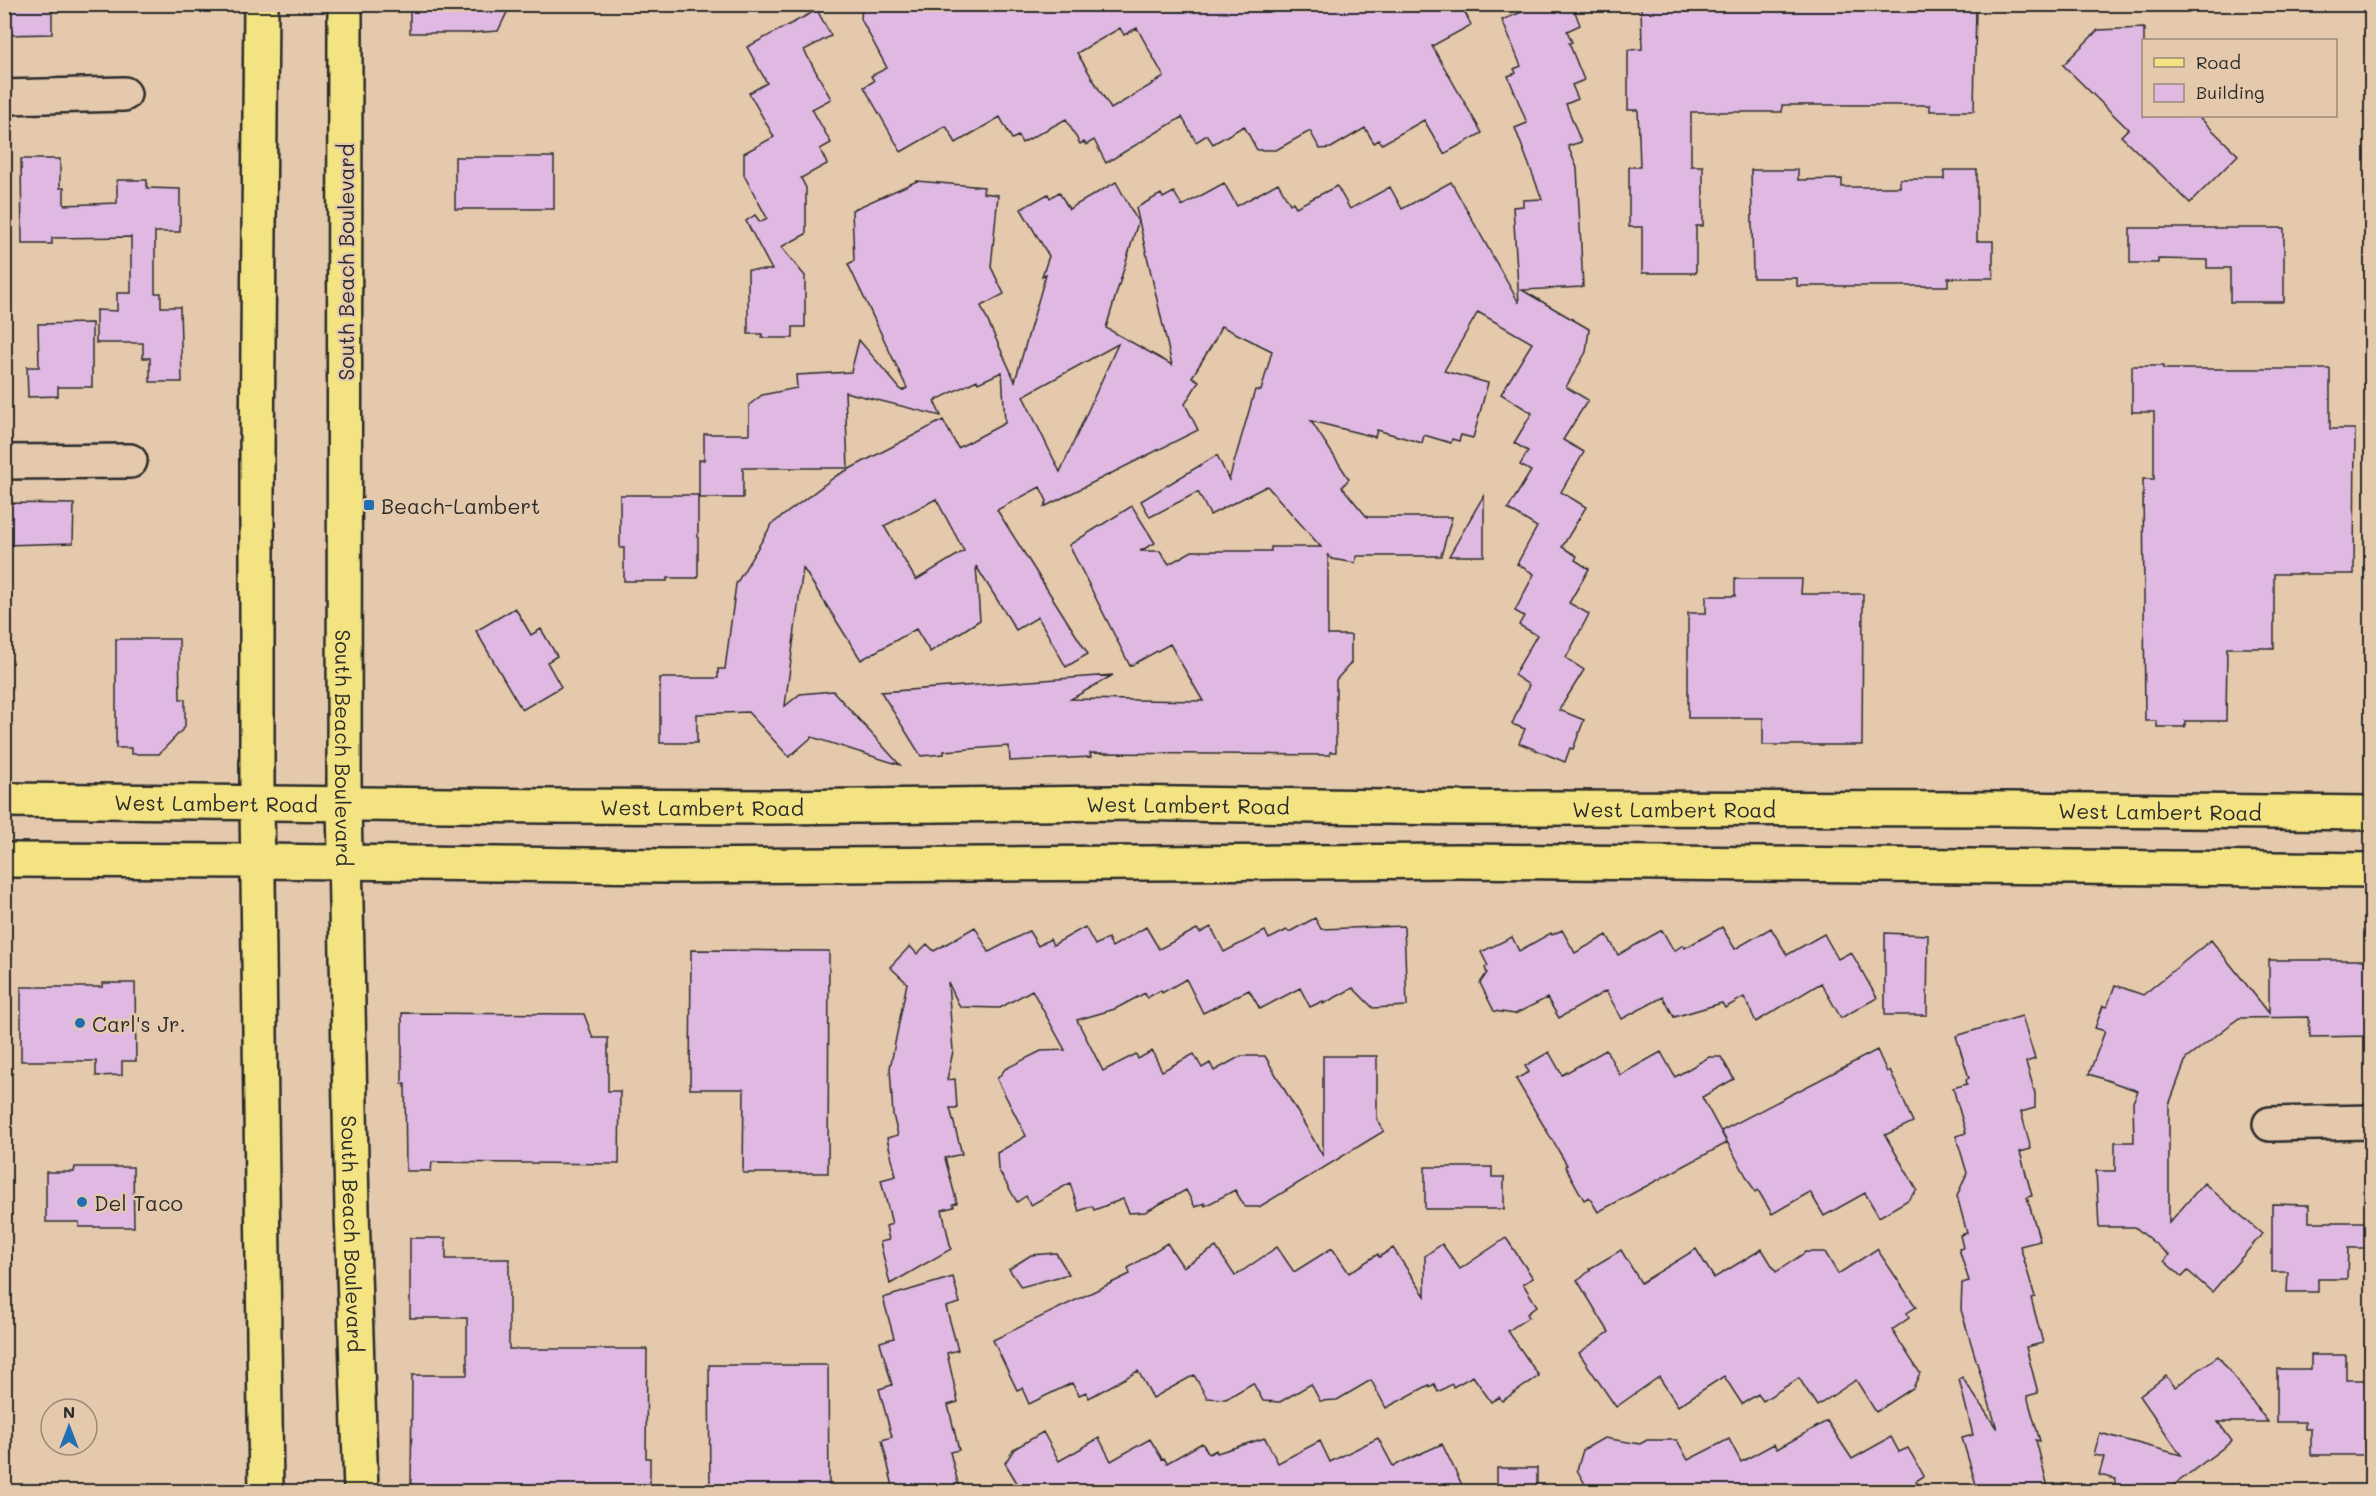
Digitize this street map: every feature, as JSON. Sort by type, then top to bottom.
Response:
[{"type":"main road","points":[[261,4],[257,802],[266,1491]]},
{"type":"main road","name":"South Beach Boulevard","points":[[345,4],[344,803],[361,1491]]},
{"type":"main road","name":"West Lambert Road","points":[[4,800],[778,807],[1113,803],[1458,808],[1989,809],[2372,813]]},
{"type":"main road","points":[[4,860],[723,866],[1461,861],[2372,870]]},
{"type":"street","points":[[4,97],[124,94]]},
{"type":"street","points":[[4,462],[130,461]]},
{"type":"street","points":[[2270,1124],[2372,1122]]},
{"type":"building","points":[[52,4],[52,34],[4,35],[4,6]]},
{"type":"building","points":[[410,4],[511,4],[498,31],[410,33]]},
{"type":"building","points":[[862,4],[1461,4],[1471,25],[1432,46],[1482,133],[1444,154],[1424,120],[1382,144],[1379,140],[1374,143],[1365,128],[1331,148],[1320,149],[1310,131],[1276,150],[1257,150],[1244,126],[1213,144],[1207,135],[1196,142],[1182,117],[1106,163],[1094,140],[1086,145],[1084,142],[1080,144],[1066,119],[1022,143],[1018,136],[1012,139],[1000,117],[956,143],[946,126],[901,152],[864,87],[874,81],[871,76],[887,68],[861,19]],"holes":[[[1120,28],[1124,35],[1137,28],[1164,77],[1111,109],[1077,53]]]},
{"type":"building","points":[[1520,4],[1572,4],[1580,25],[1567,31],[1572,42],[1569,43],[1584,80],[1572,85],[1578,99],[1566,104],[1581,142],[1568,146],[1577,168],[1583,287],[1522,290],[1589,329],[1586,352],[1566,387],[1588,400],[1563,440],[1584,452],[1561,492],[1586,507],[1562,547],[1577,556],[1575,560],[1589,569],[1569,603],[1589,614],[1566,658],[1584,670],[1559,710],[1584,720],[1573,749],[1570,748],[1565,762],[1519,743],[1525,729],[1512,724],[1529,685],[1514,675],[1537,635],[1519,625],[1524,616],[1515,611],[1534,574],[1517,564],[1537,527],[1508,509],[1531,471],[1520,465],[1528,451],[1514,443],[1532,413],[1501,394],[1532,343],[1478,312],[1444,371],[1488,383],[1473,438],[1461,435],[1459,441],[1452,439],[1451,443],[1424,435],[1422,443],[1377,430],[1375,437],[1311,421],[1349,479],[1342,487],[1367,517],[1452,517],[1441,556],[1357,556],[1355,563],[1332,559],[1328,555],[1328,635],[1351,635],[1351,663],[1336,680],[1336,752],[1330,752],[1330,755],[1090,753],[1091,757],[1010,761],[1009,746],[944,751],[944,754],[921,756],[881,692],[1113,675],[1071,699],[1203,701],[1170,644],[1130,666],[1069,545],[1132,506],[1155,543],[1140,551],[1160,551],[1169,564],[1192,551],[1271,551],[1271,547],[1321,547],[1267,486],[1210,515],[1198,492],[1150,517],[1141,501],[1217,455],[1229,480],[1255,390],[1261,391],[1272,351],[1221,326],[1192,377],[1199,381],[1185,404],[1198,430],[1044,507],[1047,501],[1040,487],[997,510],[1088,654],[1066,667],[1038,617],[1016,630],[976,566],[980,620],[930,652],[916,629],[861,660],[803,568],[785,706],[800,694],[833,691],[900,765],[812,737],[789,757],[748,712],[697,714],[697,743],[660,743],[660,678],[718,678],[718,669],[725,669],[736,584],[772,524],[836,476],[943,420],[958,448],[1005,423],[1002,372],[978,383],[977,380],[934,401],[941,416],[845,392],[848,468],[743,468],[743,498],[699,498],[699,460],[704,460],[704,434],[749,434],[749,405],[762,395],[797,388],[796,375],[851,372],[859,340],[902,391],[907,388],[848,264],[854,261],[852,210],[917,181],[984,187],[983,193],[998,195],[991,267],[1004,294],[981,306],[1015,381],[1046,274],[1042,276],[1049,256],[1021,209],[1048,194],[1050,198],[1059,192],[1069,209],[1116,182],[1138,222],[1106,328],[1172,365],[1136,208],[1161,194],[1163,198],[1174,192],[1182,206],[1224,183],[1237,206],[1278,183],[1290,204],[1293,202],[1296,207],[1337,186],[1350,209],[1390,187],[1402,209],[1451,182],[1519,303],[1513,207],[1523,206],[1523,200],[1542,199],[1515,128],[1527,123],[1508,76],[1516,73],[1514,69],[1521,66],[1502,20],[1522,12]],"holes":[[[1118,344],[1081,426],[1060,472],[1023,396]],[[936,499],[964,551],[916,580],[884,526]]]},
{"type":"building","points":[[1641,4],[1696,4],[1696,7],[1780,7],[1780,4],[1976,6],[1974,111],[1930,111],[1930,105],[1782,105],[1782,112],[1691,112],[1691,166],[1703,166],[1703,226],[1696,226],[1696,273],[1642,273],[1642,227],[1629,227],[1629,167],[1640,167],[1638,110],[1628,110],[1628,50],[1642,49]]},
{"type":"building","points":[[817,10],[831,36],[804,50],[831,99],[812,109],[831,143],[820,149],[827,164],[801,178],[806,188],[806,234],[781,247],[805,276],[805,327],[793,327],[793,338],[762,338],[762,334],[748,334],[748,270],[772,270],[746,221],[755,215],[760,222],[767,218],[744,175],[744,153],[774,137],[749,93],[767,83],[747,47]]},
{"type":"building","points":[[2144,28],[2142,117],[2199,117],[2238,155],[2190,203],[2121,136],[2128,129],[2063,65],[2098,30]]},
{"type":"building","points":[[455,157],[554,157],[554,209],[455,209]]},
{"type":"building","points":[[21,159],[60,159],[60,188],[64,188],[64,205],[117,203],[117,180],[147,180],[147,188],[180,189],[180,232],[155,232],[155,293],[161,293],[161,307],[180,307],[182,382],[150,382],[150,358],[143,358],[143,343],[96,343],[96,310],[117,311],[117,293],[131,293],[131,237],[52,238],[52,244],[22,244]]},
{"type":"building","points":[[1751,170],[1798,170],[1798,180],[1842,179],[1842,187],[1900,187],[1900,179],[1944,179],[1944,170],[1977,170],[1977,241],[1993,241],[1993,278],[1948,278],[1948,286],[1797,286],[1797,278],[1753,278]]},
{"type":"building","points":[[2130,228],[2284,228],[2284,302],[2230,302],[2230,268],[2207,268],[2207,260],[2158,259],[2158,263],[2130,263]]},
{"type":"building","points":[[92,323],[92,387],[58,387],[58,396],[28,397],[27,367],[39,367],[38,324]]},
{"type":"building","points":[[2132,366],[2163,366],[2163,369],[2330,369],[2330,429],[2355,429],[2354,574],[2274,574],[2274,648],[2227,648],[2226,721],[2185,721],[2185,727],[2157,727],[2157,721],[2145,721],[2143,479],[2154,479],[2154,412],[2132,412]]},
{"type":"building","points":[[620,495],[698,495],[698,578],[624,581],[624,548],[620,548]]},
{"type":"building","points":[[1484,495],[1484,556],[1449,556]]},
{"type":"building","points":[[4,503],[74,504],[73,543],[4,545]]},
{"type":"building","points":[[1735,579],[1802,579],[1801,594],[1863,594],[1862,745],[1763,745],[1763,718],[1688,718],[1688,613],[1706,613],[1706,596],[1735,596]]},
{"type":"building","points":[[515,608],[531,635],[541,629],[557,656],[547,662],[561,687],[522,710],[476,631]]},
{"type":"building","points":[[116,639],[179,639],[180,699],[185,699],[185,727],[159,754],[131,754],[131,748],[116,748]]},
{"type":"building","points":[[1315,918],[1321,929],[1404,926],[1407,1006],[1373,1008],[1353,988],[1323,1004],[1323,1001],[1310,1007],[1300,988],[1260,1009],[1249,990],[1203,1013],[1186,979],[1162,993],[1161,990],[1147,998],[1145,993],[1115,1009],[1077,1020],[1103,1071],[1136,1054],[1138,1059],[1152,1051],[1162,1071],[1194,1054],[1202,1068],[1210,1063],[1214,1071],[1241,1056],[1265,1056],[1323,1156],[1323,1056],[1377,1056],[1377,1119],[1384,1131],[1259,1207],[1245,1207],[1235,1190],[1205,1206],[1204,1203],[1195,1207],[1186,1190],[1145,1212],[1129,1213],[1123,1199],[1094,1210],[1092,1206],[1079,1211],[1070,1183],[1031,1205],[1026,1196],[1017,1202],[998,1169],[997,1153],[1026,1136],[997,1079],[1005,1069],[1041,1051],[1065,1050],[1032,990],[1000,1008],[960,1007],[948,982],[953,1051],[947,1080],[955,1079],[957,1108],[950,1108],[962,1154],[945,1158],[957,1203],[953,1204],[954,1207],[942,1210],[951,1249],[890,1284],[880,1242],[889,1240],[886,1226],[892,1224],[881,1180],[896,1176],[887,1138],[898,1135],[893,1115],[890,1068],[907,983],[890,967],[910,946],[917,954],[927,944],[934,951],[975,927],[989,952],[1029,931],[1038,946],[1050,939],[1053,945],[1085,927],[1095,945],[1108,938],[1112,947],[1146,927],[1159,949],[1197,929],[1200,933],[1211,927],[1224,952],[1265,931],[1269,939],[1287,930],[1289,932]]},
{"type":"building","points":[[1722,927],[1735,949],[1771,928],[1787,955],[1824,934],[1838,959],[1851,952],[1877,998],[1841,1018],[1821,983],[1756,1022],[1744,997],[1725,1008],[1722,1003],[1674,1017],[1663,997],[1622,1019],[1606,991],[1559,1018],[1547,998],[1515,1014],[1494,1011],[1480,983],[1487,973],[1485,968],[1488,966],[1481,952],[1512,937],[1519,951],[1551,933],[1552,935],[1562,930],[1575,953],[1607,935],[1618,955],[1662,930],[1674,951],[1683,945],[1685,948]]},
{"type":"building","points":[[1885,933],[1928,935],[1927,1015],[1885,1015]]},
{"type":"building","points":[[2211,940],[2269,1013],[2269,960],[2372,960],[2372,1036],[2310,1037],[2309,1017],[2239,1018],[2186,1059],[2169,1105],[2169,1223],[2204,1183],[2262,1234],[2212,1292],[2188,1271],[2182,1277],[2164,1261],[2169,1255],[2135,1227],[2099,1227],[2096,1171],[2115,1171],[2115,1142],[2134,1142],[2133,1102],[2138,1091],[2089,1074],[2105,1031],[2095,1028],[2103,1006],[2107,1007],[2115,985],[2143,995]]},
{"type":"building","points":[[691,950],[829,951],[828,1173],[743,1173],[744,1089],[690,1089]]},
{"type":"building","points":[[103,983],[135,983],[136,1061],[122,1061],[122,1075],[96,1076],[96,1061],[21,1061],[21,987],[103,987]]},
{"type":"building","points":[[402,1013],[584,1014],[593,1038],[608,1038],[608,1091],[620,1091],[619,1164],[432,1162],[431,1171],[406,1171]]},
{"type":"building","points":[[2022,1016],[2035,1059],[2026,1062],[2035,1093],[2035,1108],[2021,1112],[2031,1149],[2020,1152],[2032,1196],[2027,1197],[2040,1241],[2020,1246],[2035,1297],[2031,1298],[2043,1343],[2026,1347],[2038,1393],[2027,1396],[2040,1441],[2036,1440],[2049,1491],[1978,1491],[1962,1438],[1973,1435],[1959,1379],[1962,1377],[1997,1429],[1961,1310],[1962,1283],[1969,1281],[1959,1249],[1963,1248],[1960,1235],[1967,1233],[1957,1196],[1967,1173],[1956,1136],[1966,1133],[1953,1088],[1967,1084],[1966,1079],[1969,1078],[1956,1036]]},
{"type":"building","points":[[1606,1050],[1620,1075],[1661,1052],[1675,1077],[1709,1057],[1721,1057],[1734,1079],[1702,1097],[1727,1143],[1598,1212],[1589,1197],[1584,1200],[1565,1166],[1567,1165],[1516,1079],[1529,1072],[1525,1066],[1549,1052],[1562,1075]]},
{"type":"building","points":[[1877,1050],[1887,1072],[1890,1070],[1913,1122],[1885,1135],[1917,1190],[1908,1200],[1879,1217],[1865,1193],[1824,1216],[1810,1192],[1772,1214],[1758,1190],[1755,1192],[1721,1131]]},
{"type":"building","points":[[75,1167],[133,1167],[134,1227],[79,1227],[79,1222],[46,1222],[46,1172],[74,1172]]},
{"type":"building","points":[[1425,1167],[1492,1167],[1492,1177],[1504,1177],[1504,1209],[1425,1209]]},
{"type":"building","points":[[2272,1204],[2309,1205],[2309,1222],[2372,1222],[2372,1248],[2348,1248],[2347,1279],[2318,1279],[2318,1292],[2287,1292],[2288,1272],[2272,1272]]},
{"type":"building","points":[[410,1238],[446,1238],[446,1259],[509,1259],[509,1349],[647,1349],[646,1458],[650,1458],[650,1491],[411,1491],[412,1375],[467,1375],[467,1318],[410,1318]]},
{"type":"building","points":[[1506,1238],[1533,1278],[1523,1284],[1537,1306],[1527,1314],[1529,1317],[1508,1331],[1539,1376],[1502,1401],[1499,1397],[1491,1402],[1473,1376],[1438,1392],[1434,1384],[1430,1387],[1429,1385],[1386,1408],[1371,1380],[1337,1400],[1320,1401],[1311,1384],[1280,1402],[1263,1401],[1253,1383],[1226,1399],[1207,1398],[1194,1375],[1153,1398],[1138,1371],[1089,1398],[1086,1392],[1079,1395],[1072,1383],[1029,1404],[1022,1388],[1017,1390],[993,1340],[1130,1274],[1128,1268],[1167,1243],[1183,1267],[1216,1247],[1235,1276],[1277,1247],[1294,1272],[1332,1248],[1349,1273],[1378,1254],[1379,1257],[1393,1248],[1425,1296],[1425,1256],[1442,1244],[1460,1269]]},
{"type":"building","points":[[1696,1249],[1714,1278],[1762,1249],[1776,1272],[1806,1252],[1825,1252],[1838,1274],[1877,1249],[1916,1307],[1907,1313],[1909,1318],[1892,1330],[1920,1373],[1913,1388],[1876,1412],[1856,1380],[1817,1406],[1799,1378],[1763,1401],[1758,1394],[1742,1404],[1724,1376],[1678,1406],[1659,1377],[1616,1407],[1579,1353],[1609,1332],[1577,1280],[1590,1271],[1589,1269],[1621,1250],[1641,1283]]},
{"type":"building","points":[[1056,1253],[1069,1274],[1021,1287],[1009,1269],[1031,1255]]},
{"type":"building","points":[[953,1277],[960,1303],[946,1307],[958,1350],[947,1353],[958,1402],[948,1405],[959,1450],[950,1452],[960,1491],[894,1491],[882,1440],[892,1437],[879,1389],[892,1385],[880,1342],[894,1338],[883,1298]]},
{"type":"building","points":[[2311,1355],[2346,1355],[2346,1380],[2372,1380],[2372,1455],[2311,1455],[2311,1429],[2305,1429],[2305,1422],[2277,1422],[2277,1369],[2311,1369]]},
{"type":"building","points":[[2218,1356],[2268,1422],[2218,1422],[2232,1441],[2166,1491],[2112,1491],[2116,1479],[2099,1475],[2104,1457],[2094,1455],[2100,1433],[2181,1455],[2140,1396],[2166,1376],[2175,1387]]},
{"type":"building","points":[[709,1365],[828,1365],[829,1491],[710,1491]]},
{"type":"building","points":[[1827,1421],[1852,1459],[1891,1437],[1899,1452],[1908,1448],[1924,1476],[1916,1481],[1922,1491],[1589,1491],[1577,1470],[1583,1450],[1604,1438],[1640,1444],[1647,1440],[1677,1440],[1688,1460],[1729,1439],[1741,1462],[1774,1444],[1777,1449]]},
{"type":"building","points":[[1043,1432],[1059,1461],[1099,1438],[1111,1461],[1150,1439],[1167,1463],[1202,1443],[1209,1454],[1216,1450],[1217,1453],[1265,1438],[1278,1463],[1320,1441],[1330,1462],[1378,1438],[1393,1466],[1442,1444],[1465,1491],[1022,1491],[1005,1463],[1014,1449]]},
{"type":"building","points":[[1497,1468],[1537,1468],[1537,1491],[1497,1491]]},
{"type":"place","name":"Beach-Lambert","points":[[369,505]]},
{"type":"place","name":"Carl's Jr.","points":[[80,1023]]},
{"type":"place","name":"Del Taco","points":[[82,1202]]}]
